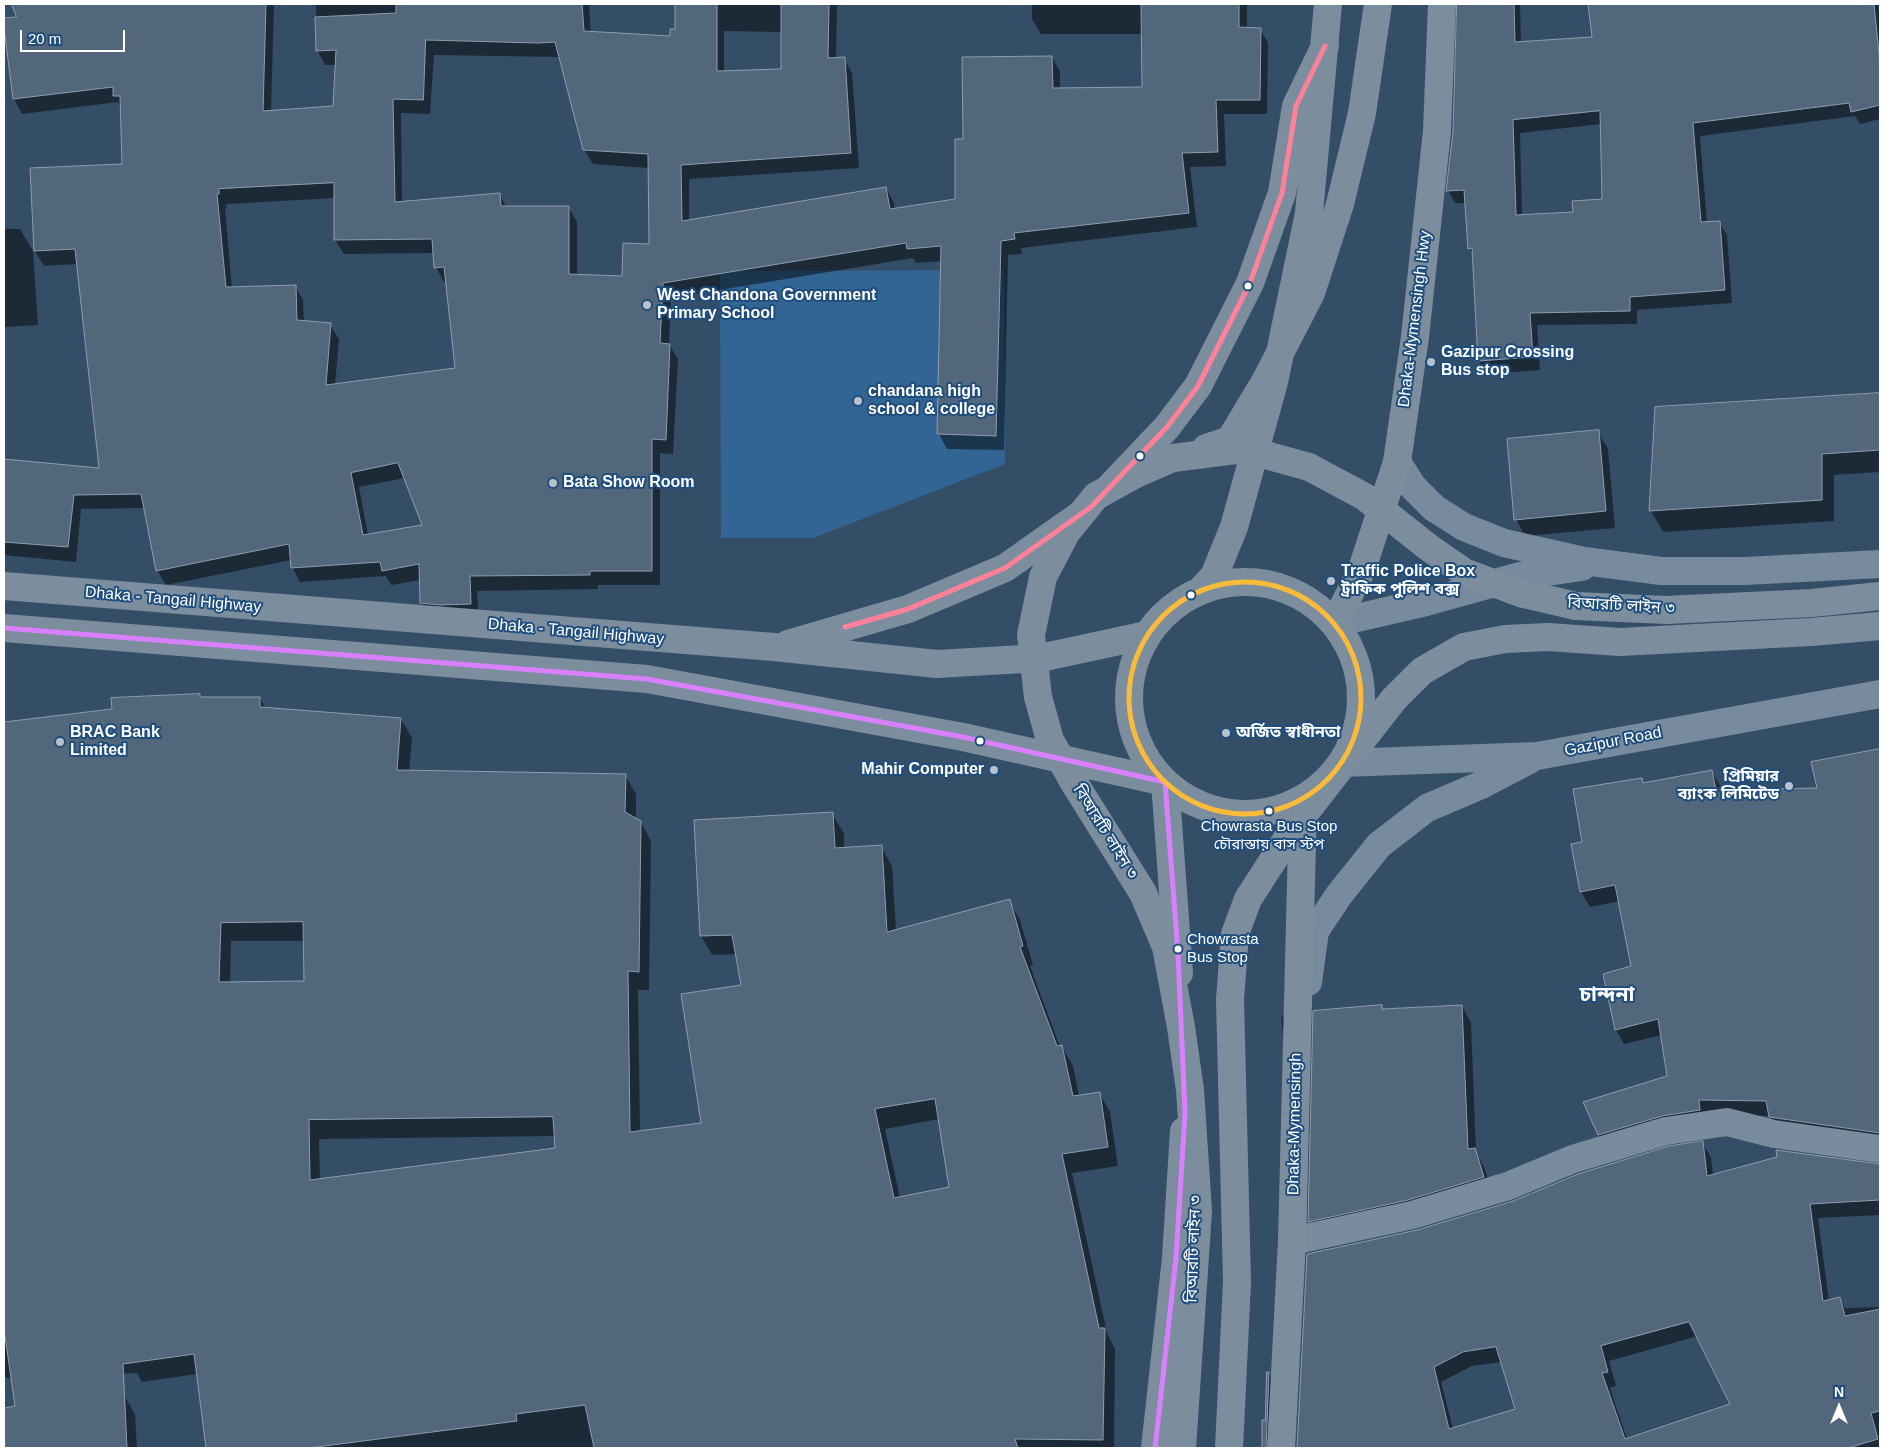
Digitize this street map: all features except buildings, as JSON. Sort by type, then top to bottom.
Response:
[{"type":"highway","points":[[1201,590],[1214,576],[1234,526],[1274,382],[1308,213],[1328,4]]},
{"type":"highway","points":[[1174,458],[1230,440],[1266,380],[1311,293],[1340,204],[1362,113],[1378,4]]},
{"type":"highway","name":"Dhaka-Mymensingh Hwy","points":[[1335,623],[1362,569],[1397,462],[1415,337],[1437,131],[1442,4]]},
{"type":"highway","points":[[774,648],[908,609],[1005,568],[1090,507],[1167,427],[1198,386],[1250,283],[1282,193],[1296,106],[1325,46]]},
{"type":"highway","name":"বিআরটি লাইন ৩","points":[[1182,1448],[1198,1211],[1190,1090],[1182,1027],[1166,947],[1143,893],[1073,781],[1050,740],[1038,697],[1031,635],[1043,577],[1066,534],[1096,496],[1136,474],[1174,458],[1244,449],[1308,468],[1366,497],[1428,547],[1464,572],[1520,593],[1576,606],[1666,610],[1812,603],[1880,596]]},
{"type":"highway","points":[[1237,582],[1274,585],[1308,599],[1335,623],[1354,656],[1362,692],[1358,729],[1342,763],[1324,784],[1303,799],[1268,812],[1231,814],[1195,803],[1165,782],[1145,758],[1132,728],[1128,696],[1133,664],[1147,635],[1162,616],[1180,601],[1201,590],[1237,582]]},
{"type":"highway","name":"Dhaka - Tangail Highway","points":[[4,586],[774,648],[937,664],[1040,658],[1147,635]]},
{"type":"highway","name":"বিআরটি লাইন ৩","points":[[1229,1448],[1237,1282],[1230,999],[1235,934],[1248,899],[1297,823],[1394,699],[1422,671],[1464,648],[1505,639],[1548,637],[1620,642],[1810,632],[1880,626]]},
{"type":"highway","points":[[4,628],[646,679],[963,737],[1165,782]]},
{"type":"highway","points":[[1155,1448],[1176,1258],[1185,1113],[1178,952],[1165,782]]},
{"type":"highway","name":"Dhaka-Mymensingh","points":[[1281,1448],[1292,1241],[1303,799]]},
{"type":"main road","points":[[1397,462],[1413,487],[1434,508],[1464,527],[1504,543],[1584,561],[1661,570],[1745,570],[1880,564]]},
{"type":"main road","points":[[1335,623],[1426,602],[1520,576],[1608,564]]},
{"type":"main road","name":"Gazipur Road","points":[[1342,763],[1537,756],[1880,694]]},
{"type":"main road","points":[[1296,1057],[1316,930],[1339,895],[1379,845],[1427,808],[1481,785],[1537,756]]},
{"type":"street","points":[[1292,1241],[1412,1215],[1508,1186],[1573,1159],[1666,1131],[1726,1122],[1774,1134],[1880,1149]]},
{"type":"shaded area","points":[[1004,270],[1005,464],[813,538],[721,538],[720,271]]},
{"type":"transit line","points":[[845,627],[908,609],[1005,568],[1091,507],[1167,427],[1198,386],[1250,283],[1282,193],[1296,106],[1325,46]]},
{"type":"transit line","points":[[1245,582],[1268,584],[1300,596],[1319,608],[1335,624],[1347,643],[1356,664],[1361,698],[1359,721],[1347,753],[1335,772],[1319,788],[1300,800],[1279,809],[1245,814],[1222,812],[1190,800],[1171,788],[1155,772],[1143,753],[1134,732],[1129,698],[1131,675],[1143,643],[1155,624],[1171,608],[1190,596],[1211,587],[1245,582]]},
{"type":"transit line","points":[[4,628],[647,679],[963,737],[1165,782],[1178,953],[1185,1113],[1176,1258],[1155,1448]]},
{"type":"place","name":"West Chandona Government Primary School","points":[[647,305]]},
{"type":"place","name":"Gazipur Crossing Bus stop","points":[[1431,362]]},
{"type":"place","name":"chandana high school & college","points":[[858,401]]},
{"type":"place","name":"Bata Show Room","points":[[553,483]]},
{"type":"place","name":"Traffic Police Box ট্রাফিক পুলিশ বক্স","points":[[1331,581]]},
{"type":"place","name":"অর্জিত স্বাধীনতা","points":[[1226,733]]},
{"type":"place","name":"BRAC Bank Limited","points":[[60,742]]},
{"type":"place","name":"Mahir Computer","points":[[994,770]]},
{"type":"place","name":"প্রিমিয়ার ব্যাংক লিমিটেড","points":[[1789,786]]},
{"type":"place","name":"Chowrasta Bus Stop চৌরাস্তায় বাস স্টপ","points":[[1269,811]]},
{"type":"place","name":"Chowrasta Bus Stop","points":[[1178,949]]},
{"type":"district","name":"চান্দনা","points":[[1607,995]]}]
